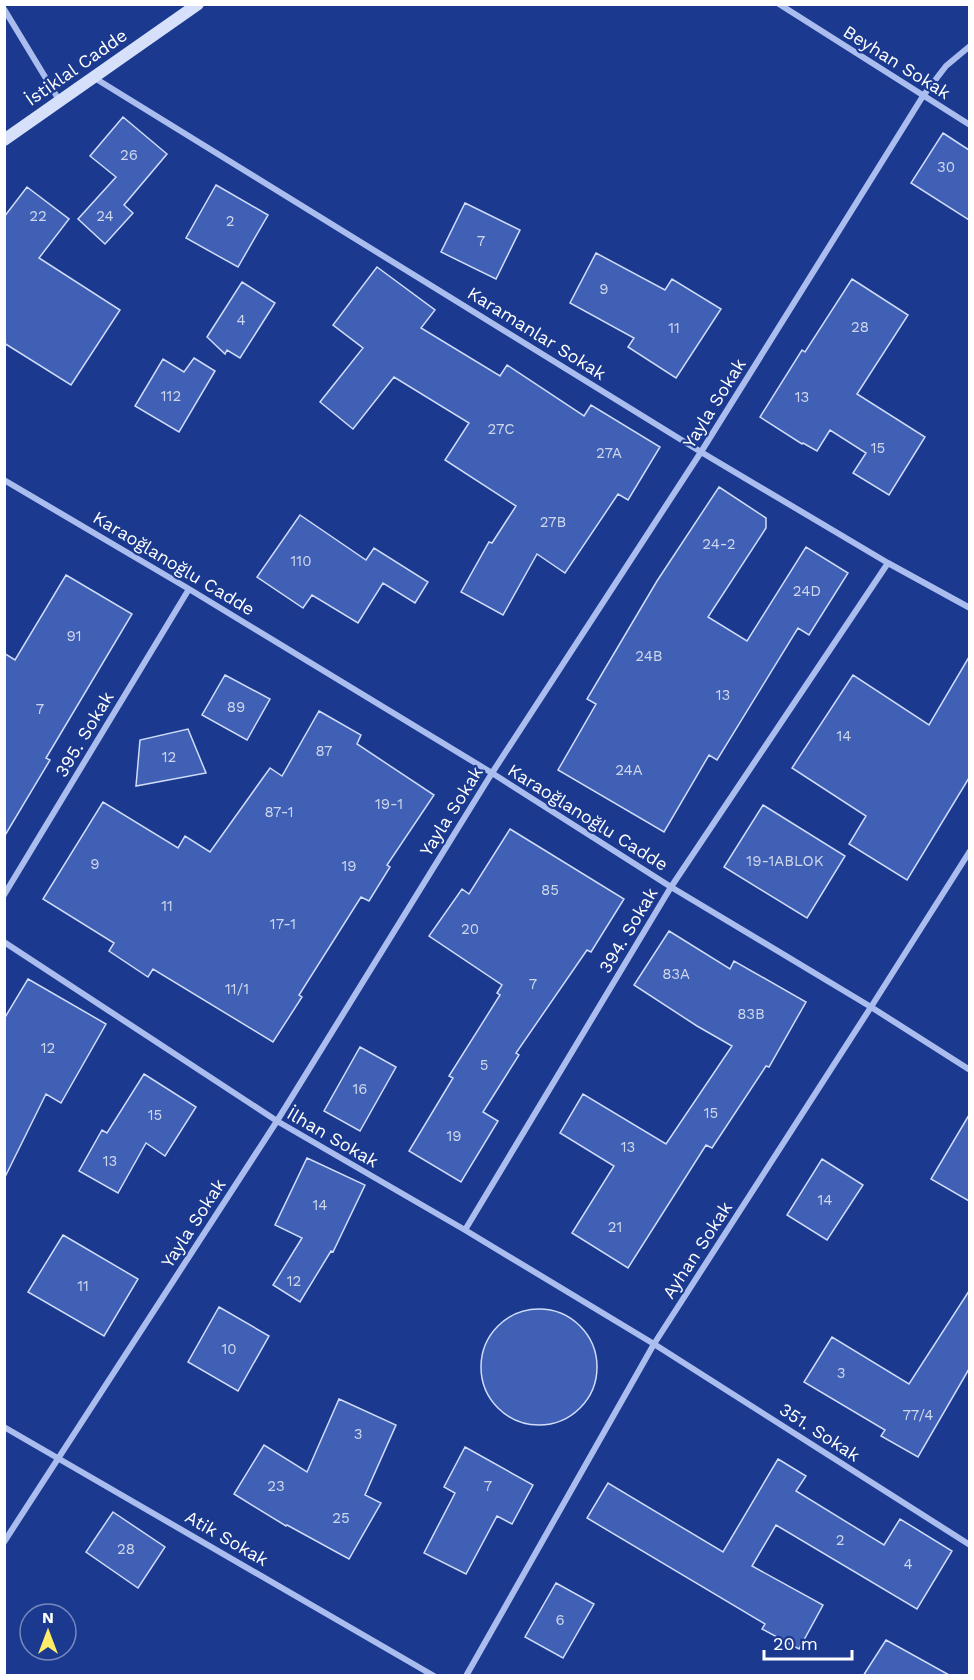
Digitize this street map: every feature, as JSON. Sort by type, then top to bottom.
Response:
[{"type":"street","name":"İstiklal Cadde","points":[[4,140],[198,4]]},
{"type":"street","name":"Beyhan Sokak","points":[[779,4],[969,125]]},
{"type":"street","points":[[4,9],[59,100]]},
{"type":"street","name":"Yayla Sokak","points":[[4,1542],[277,1121],[492,773],[701,452],[923,96],[946,66],[969,46]]},
{"type":"street","name":"Karamanlar Sokak","points":[[92,77],[701,452],[888,563],[969,608]]},
{"type":"street","name":"Karaoğlanoğlu Cadde","points":[[4,480],[492,773],[671,887],[872,1007],[969,1070]]},
{"type":"street","name":"394. Sokak","points":[[465,1230],[671,887],[888,563]]},
{"type":"street","name":"395. Sokak","points":[[4,896],[189,589]]},
{"type":"street","name":"Ayhan Sokak","points":[[466,1676],[654,1344],[872,1007],[969,851]]},
{"type":"street","name":"İlhan Sokak","points":[[4,942],[277,1121],[465,1230],[654,1344]]},
{"type":"street","name":"351. Sokak","points":[[654,1344],[969,1545]]},
{"type":"street","name":"Atik Sokak","points":[[4,1427],[434,1676]]},
{"type":"building","points":[[123,117],[167,154],[124,205],[133,213],[105,244],[78,219],[116,177],[90,156]]},
{"type":"building","points":[[943,133],[969,150],[969,220],[911,183]]},
{"type":"building","points":[[216,185],[268,215],[238,267],[186,238]]},
{"type":"building","points":[[27,187],[69,219],[39,258],[120,310],[71,385],[4,343],[4,217]]},
{"type":"building","points":[[465,203],[520,230],[496,279],[441,252]]},
{"type":"building","points":[[596,253],[665,290],[672,279],[721,309],[676,378],[628,347],[634,338],[570,303]]},
{"type":"building","points":[[377,267],[435,310],[421,328],[500,376],[507,365],[584,416],[591,405],[660,447],[628,500],[618,494],[565,573],[537,554],[503,615],[461,592],[489,542],[492,543],[516,506],[445,460],[469,423],[394,377],[353,429],[320,402],[363,348],[333,325]]},
{"type":"building","points":[[852,279],[908,315],[857,394],[925,437],[889,495],[853,473],[866,453],[830,430],[817,451],[760,417],[802,350],[805,352]]},
{"type":"building","points":[[242,282],[275,303],[240,358],[227,350],[225,354],[207,337]]},
{"type":"building","points":[[194,358],[215,371],[179,432],[135,406],[163,359],[184,372]]},
{"type":"building","points":[[719,487],[766,518],[766,528],[708,617],[747,641],[806,547],[848,573],[809,635],[798,628],[717,760],[709,755],[664,832],[558,770],[596,704],[587,699],[657,581]]},
{"type":"building","points":[[300,515],[366,560],[374,548],[428,582],[415,603],[383,583],[358,623],[312,595],[303,608],[257,577]]},
{"type":"building","points":[[66,575],[132,614],[46,758],[50,760],[4,837],[4,653],[15,660]]},
{"type":"building","points":[[969,657],[969,778],[907,880],[849,844],[866,816],[792,768],[853,675],[929,725]]},
{"type":"building","points":[[225,675],[270,699],[247,740],[202,715]]},
{"type":"building","points":[[319,711],[361,735],[357,744],[434,795],[387,865],[390,867],[369,901],[361,897],[299,995],[302,997],[273,1042],[153,969],[148,977],[109,951],[114,943],[43,899],[103,802],[178,848],[185,836],[210,852],[270,768],[282,776]]},
{"type":"building","points":[[188,729],[206,773],[136,786],[140,740]]},
{"type":"building","points":[[763,805],[845,856],[807,918],[724,867]]},
{"type":"building","points":[[510,829],[624,899],[591,952],[587,950],[516,1053],[519,1055],[483,1112],[498,1121],[461,1182],[409,1151],[453,1078],[449,1076],[500,995],[497,993],[502,985],[429,936],[462,889],[469,894]]},
{"type":"building","points":[[669,931],[730,969],[734,961],[806,1002],[769,1067],[766,1066],[712,1148],[706,1145],[628,1268],[572,1233],[614,1166],[560,1133],[583,1094],[666,1144],[732,1046],[634,985]]},
{"type":"building","points":[[28,979],[106,1024],[61,1103],[46,1094],[4,1179],[4,1019]]},
{"type":"building","points":[[360,1047],[396,1067],[360,1131],[324,1111]]},
{"type":"building","points":[[144,1074],[196,1107],[165,1156],[146,1143],[118,1193],[79,1171],[102,1130],[107,1133]]},
{"type":"building","points":[[969,1115],[969,1201],[931,1179]]},
{"type":"building","points":[[307,1158],[365,1185],[333,1252],[331,1251],[300,1302],[273,1285],[302,1238],[275,1225]]},
{"type":"building","points":[[822,1159],[863,1185],[827,1240],[787,1215]]},
{"type":"building","points":[[63,1235],[138,1279],[104,1336],[28,1292]]},
{"type":"building","points":[[969,1291],[969,1369],[918,1457],[881,1436],[885,1430],[804,1382],[832,1337],[909,1384]]},
{"type":"building","points":[[219,1307],[269,1336],[238,1391],[188,1362]]},
{"type":"building","points":[[539,1309],[561,1313],[580,1326],[593,1345],[597,1367],[593,1389],[580,1408],[561,1421],[539,1425],[517,1421],[498,1408],[485,1389],[481,1367],[485,1345],[498,1326],[517,1313]]},
{"type":"building","points":[[339,1399],[396,1425],[365,1495],[381,1503],[349,1559],[286,1526],[234,1494],[264,1445],[307,1472]]},
{"type":"building","points":[[465,1447],[533,1485],[512,1524],[497,1516],[466,1574],[424,1553],[455,1493],[444,1487]]},
{"type":"building","points":[[778,1459],[806,1476],[796,1491],[884,1545],[900,1519],[952,1551],[917,1609],[776,1525],[752,1566],[823,1605],[799,1649],[762,1629],[765,1624],[587,1518],[608,1483],[723,1552]]},
{"type":"building","points":[[113,1512],[165,1547],[138,1588],[86,1552]]},
{"type":"building","points":[[556,1583],[594,1604],[563,1658],[525,1637]]},
{"type":"building","points":[[886,1640],[951,1676],[863,1676]]}]
